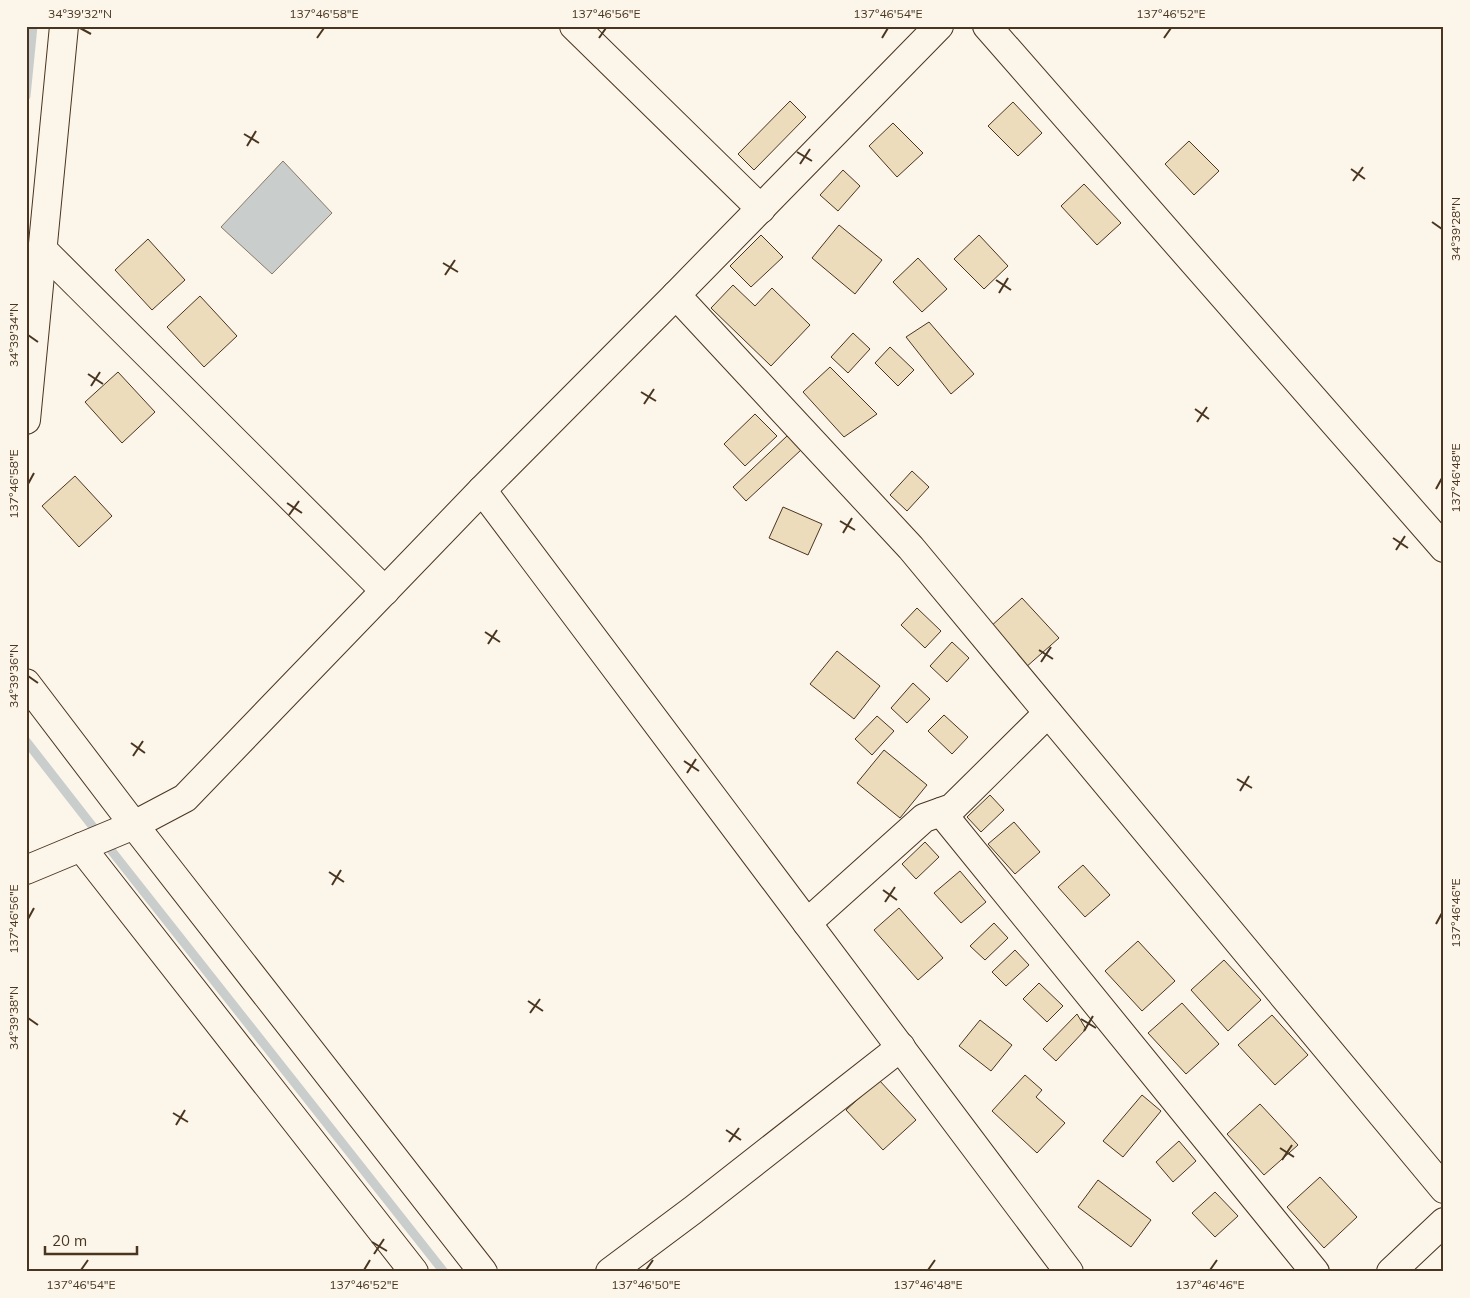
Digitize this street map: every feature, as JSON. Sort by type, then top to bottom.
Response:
[{"type":"street","points":[[26,420],[64,26]]},
{"type":"street","points":[[574,26],[761,208]]},
{"type":"street","points":[[26,870],[134,825],[185,798],[482,490],[676,296],[939,26]]},
{"type":"street","points":[[987,26],[1444,548]]},
{"type":"street","points":[[43,250],[385,591]]},
{"type":"street","points":[[676,296],[911,548],[1444,1189]]},
{"type":"street","points":[[482,490],[1069,1272]]},
{"type":"street","points":[[26,683],[134,825],[483,1272]]},
{"type":"street","points":[[807,923],[924,818],[952,808],[1048,713]]},
{"type":"street","points":[[941,812],[1315,1272]]},
{"type":"street","points":[[82,847],[414,1272]]},
{"type":"street","points":[[610,1272],[693,1210],[901,1047]]},
{"type":"street","points":[[1391,1272],[1444,1222]]},
{"type":"shaded area","points":[[283,161],[332,213],[272,274],[221,227]]},
{"type":"building","points":[[790,101],[806,117],[754,170],[738,154]]},
{"type":"building","points":[[1013,102],[1042,133],[1018,156],[988,126]]},
{"type":"building","points":[[893,123],[923,153],[897,177],[869,146]]},
{"type":"building","points":[[1189,141],[1219,171],[1194,195],[1165,164]]},
{"type":"building","points":[[843,170],[860,186],[838,211],[820,195]]},
{"type":"building","points":[[1084,184],[1121,223],[1097,245],[1061,206]]},
{"type":"building","points":[[839,225],[882,260],[855,294],[812,258]]},
{"type":"building","points":[[761,235],[783,257],[751,287],[730,266]]},
{"type":"building","points":[[979,235],[1008,266],[984,289],[954,259]]},
{"type":"building","points":[[148,239],[185,280],[152,310],[115,270]]},
{"type":"building","points":[[918,258],[947,289],[922,312],[893,282]]},
{"type":"building","points":[[733,285],[755,306],[772,288],[810,325],[771,366],[711,308]]},
{"type":"building","points":[[200,296],[237,336],[204,367],[167,327]]},
{"type":"building","points":[[929,322],[974,374],[951,394],[906,337]]},
{"type":"building","points":[[853,333],[870,349],[848,373],[831,357]]},
{"type":"building","points":[[890,347],[914,370],[898,386],[875,363]]},
{"type":"building","points":[[830,367],[877,414],[844,437],[803,392]]},
{"type":"building","points":[[118,372],[155,412],[122,443],[85,402]]},
{"type":"building","points":[[755,414],[777,436],[745,466],[724,444]]},
{"type":"building","points":[[787,436],[801,450],[746,501],[733,487]]},
{"type":"building","points":[[912,471],[929,487],[907,511],[890,495]]},
{"type":"building","points":[[75,476],[112,516],[79,547],[42,506]]},
{"type":"building","points":[[783,507],[822,524],[808,555],[769,538]]},
{"type":"building","points":[[1022,598],[1059,638],[1025,668],[989,628]]},
{"type":"building","points":[[917,608],[941,631],[925,648],[901,625]]},
{"type":"building","points":[[952,642],[969,658],[947,682],[930,666]]},
{"type":"building","points":[[837,651],[880,686],[854,719],[810,684]]},
{"type":"building","points":[[913,683],[930,699],[907,723],[891,708]]},
{"type":"building","points":[[944,715],[968,737],[952,754],[928,731]]},
{"type":"building","points":[[877,716],[894,731],[872,755],[855,739]]},
{"type":"building","points":[[884,750],[927,785],[900,818],[857,783]]},
{"type":"building","points":[[990,795],[1004,810],[981,832],[967,817]]},
{"type":"building","points":[[1014,822],[1040,852],[1015,874],[988,844]]},
{"type":"building","points":[[925,842],[939,857],[916,879],[902,864]]},
{"type":"building","points":[[1083,865],[1110,895],[1085,917],[1058,887]]},
{"type":"building","points":[[960,871],[986,902],[961,923],[934,893]]},
{"type":"building","points":[[899,908],[943,958],[918,980],[874,930]]},
{"type":"building","points":[[994,923],[1008,938],[985,960],[970,946]]},
{"type":"building","points":[[1138,941],[1175,981],[1142,1011],[1105,971]]},
{"type":"building","points":[[1015,950],[1029,965],[1006,986],[992,972]]},
{"type":"building","points":[[1224,960],[1261,1000],[1228,1031],[1191,990]]},
{"type":"building","points":[[1039,983],[1063,1006],[1047,1022],[1023,999]]},
{"type":"building","points":[[1182,1003],[1219,1044],[1186,1074],[1148,1033]]},
{"type":"building","points":[[1077,1014],[1086,1029],[1056,1061],[1043,1049]]},
{"type":"building","points":[[1272,1015],[1308,1055],[1275,1085],[1238,1045]]},
{"type":"building","points":[[980,1020],[1012,1045],[991,1071],[959,1046]]},
{"type":"building","points":[[1025,1075],[1042,1090],[1036,1097],[1065,1123],[1037,1153],[992,1111]]},
{"type":"building","points":[[879,1080],[916,1120],[883,1150],[846,1110]]},
{"type":"building","points":[[1142,1095],[1161,1111],[1123,1157],[1103,1141]]},
{"type":"building","points":[[1260,1104],[1298,1145],[1264,1175],[1227,1134]]},
{"type":"building","points":[[1179,1141],[1196,1161],[1173,1182],[1156,1162]]},
{"type":"building","points":[[1320,1177],[1357,1217],[1324,1248],[1287,1207]]},
{"type":"building","points":[[1098,1180],[1151,1220],[1131,1247],[1078,1207]]},
{"type":"building","points":[[1215,1192],[1238,1216],[1215,1237],[1192,1213]]},
{"type":"waterway","points":[[26,96],[33,26]]},
{"type":"waterway","points":[[26,741],[444,1272]]}]
